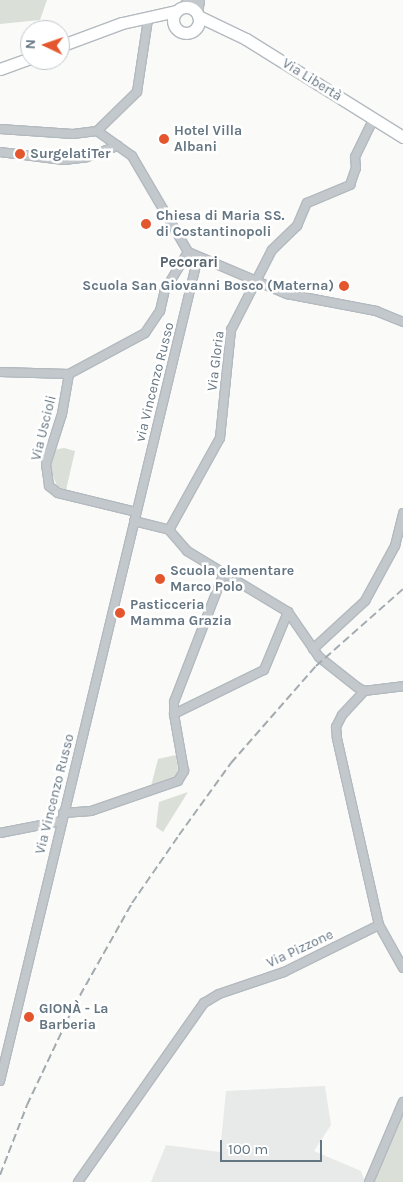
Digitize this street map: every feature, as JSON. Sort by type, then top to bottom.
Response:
[{"type":"main road","points":[[183,6],[198,15],[198,24],[192,32]]},
{"type":"main road","points":[[70,42],[122,23],[148,19],[183,6]]},
{"type":"main road","points":[[174,27],[172,20],[183,6]]},
{"type":"main road","name":"Via Libertà","points":[[198,15],[219,28],[246,39],[403,137]]},
{"type":"main road","points":[[148,19],[174,27],[184,34],[219,28]]},
{"type":"main road","points":[[0,69],[20,62]]},
{"type":"street","points":[[198,15],[199,0]]},
{"type":"street","points":[[0,129],[73,134],[97,131],[137,92],[148,19]]},
{"type":"street","name":"Via Gloria","points":[[170,530],[220,438],[231,330],[272,250],[297,226],[307,203],[350,185],[356,168],[355,157],[374,118]]},
{"type":"street","points":[[97,131],[132,156],[188,252],[287,294],[376,311],[403,322]]},
{"type":"street","points":[[0,152],[64,160],[87,157],[118,146]]},
{"type":"street","points":[[0,372],[69,374],[145,333],[160,311],[165,290],[188,252]]},
{"type":"street","name":"via Vincenzo Russo","points":[[136,512],[198,257]]},
{"type":"street","name":"Via Uscioli","points":[[69,374],[62,414],[46,464],[49,486],[58,493],[136,512]]},
{"type":"street","name":"Via Vincenzo Russo","points":[[0,1081],[136,512]]},
{"type":"street","points":[[313,649],[365,601],[395,546],[403,513]]},
{"type":"street","points":[[134,521],[170,530],[187,551],[223,575],[288,612],[313,649],[347,681],[364,691],[403,686]]},
{"type":"street","points":[[0,832],[91,811],[178,782],[184,771],[174,714],[174,702],[223,575]]},
{"type":"street","points":[[174,714],[264,670],[288,612]]},
{"type":"street","points":[[364,691],[342,715],[336,727],[337,738],[378,925],[403,968]]},
{"type":"street","name":"Via Pizzone","points":[[78,1182],[204,1003],[219,994],[284,972],[378,925]]},
{"type":"street","points":[[369,1182],[403,1102]]},
{"type":"shaded area","points":[[0,0],[47,0],[40,20],[20,20],[20,22],[0,24]]},
{"type":"shaded area","points":[[64,448],[75,451],[66,490],[57,486],[51,471],[53,450]]},
{"type":"shaded area","points":[[176,755],[178,770],[175,777],[151,786],[158,759]]},
{"type":"shaded area","points":[[188,792],[163,832],[156,827],[159,802]]},
{"type":"shaded area","points":[[325,1086],[331,1125],[314,1151],[361,1171],[365,1182],[151,1182],[166,1145],[220,1152],[226,1091]]},
{"type":"shaded area","points":[[403,1103],[403,1182],[374,1182]]},
{"type":"railway","points":[[0,1175],[27,1105],[74,1006],[132,903],[231,763],[316,666],[403,589]]},
{"type":"place","name":"Hotel Villa Albani","points":[[164,139]]},
{"type":"place","name":"SurgelatiTer","points":[[20,154]]},
{"type":"place","name":"Chiesa di Maria SS. di Costantinopoli","points":[[146,224]]},
{"type":"place","name":"Scuola San Giovanni Bosco (Materna)","points":[[344,286]]},
{"type":"place","name":"Scuola elementare Marco Polo","points":[[160,579]]},
{"type":"place","name":"Pasticceria Mamma Grazia","points":[[120,613]]},
{"type":"place","name":"GIONÀ - La Barberia","points":[[29,1017]]},
{"type":"district","name":"Pecorari","points":[[189,263]]}]
